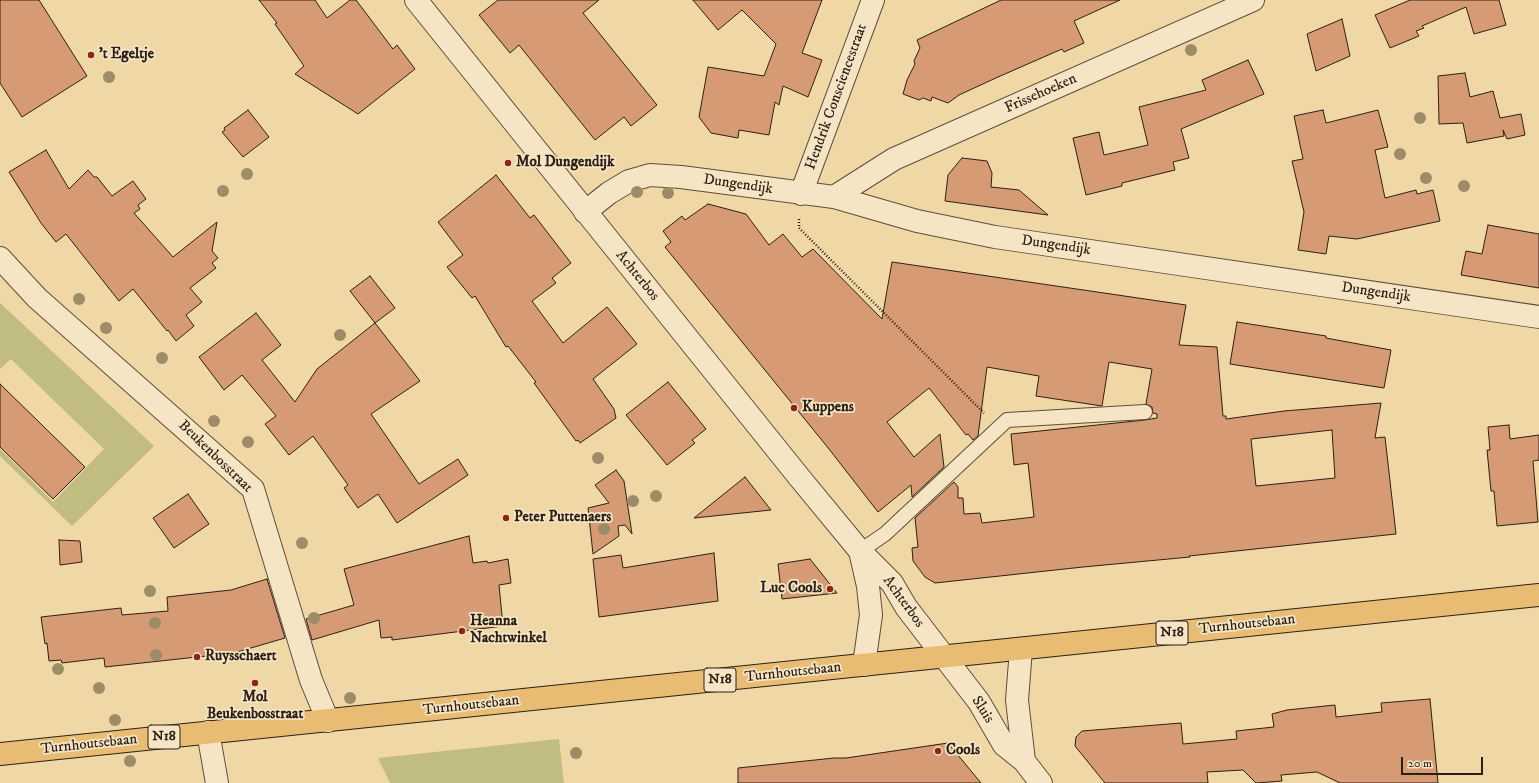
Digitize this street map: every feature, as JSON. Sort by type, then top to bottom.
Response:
[{"type":"main road","name":"Turnhoutsebaan","points":[[0,754],[1539,595]]},
{"type":"street","name":"Achterbos","points":[[416,0],[585,212],[860,550],[892,583],[906,607],[943,656]]},
{"type":"street","name":"Hendrik Consciencestraat","points":[[801,194],[873,0]]},
{"type":"street","name":"Frissehoeken","points":[[834,197],[894,159],[1253,0]]},
{"type":"street","name":"Dungendijk","points":[[585,212],[609,193],[622,185],[650,175],[834,197],[917,221],[995,236],[1539,317]]},
{"type":"street","name":"Beukenbosstraat","points":[[0,258],[37,298],[253,489],[311,680],[328,721]]},
{"type":"street","name":"Achterbos","points":[[860,550],[868,586],[871,615],[864,665]]},
{"type":"street","name":"Sluis","points":[[1021,649],[1017,700],[1024,761]]},
{"type":"street","name":"Sluis","points":[[943,656],[979,702],[1004,745],[1024,761],[1042,783]]},
{"type":"street","points":[[208,732],[217,783]]},
{"type":"lane","points":[[860,550],[885,534],[1007,420],[1145,412]]},
{"type":"path","points":[[801,194],[799,228],[999,428]]},
{"type":"shaded area","points":[[0,303],[154,446],[72,526],[0,456],[0,449],[53,502],[104,449],[11,359],[0,369]]},
{"type":"shaded area","points":[[559,739],[564,783],[390,783],[378,758]]},
{"type":"building","points":[[0,0],[39,0],[87,76],[22,117],[0,83]]},
{"type":"building","points":[[259,0],[315,0],[327,18],[350,0],[356,0],[393,49],[397,45],[415,69],[358,114],[295,74],[304,66],[275,24],[277,23]]},
{"type":"building","points":[[498,0],[599,0],[583,13],[657,105],[631,126],[624,117],[595,140],[519,45],[510,53],[479,15]]},
{"type":"building","points":[[693,0],[822,0],[802,53],[822,60],[808,97],[783,86],[779,105],[775,102],[769,135],[739,130],[738,138],[711,133],[699,117],[708,67],[764,76],[776,44],[742,10],[718,30]]},
{"type":"building","points":[[1001,0],[1120,0],[1074,21],[1084,43],[1064,52],[1062,49],[998,77],[959,95],[948,103],[932,97],[931,101],[923,98],[919,100],[903,94],[920,48],[917,40]]},
{"type":"building","points":[[1410,0],[1499,0],[1506,25],[1474,34],[1466,7],[1422,26],[1424,28],[1416,31],[1419,36],[1390,48],[1375,15]]},
{"type":"building","points":[[1342,19],[1350,56],[1316,71],[1307,34]]},
{"type":"building","points":[[1248,60],[1264,94],[1181,129],[1189,158],[1173,162],[1175,170],[1122,183],[1122,186],[1086,195],[1073,138],[1099,132],[1104,155],[1148,145],[1139,107],[1206,90],[1202,80]]},
{"type":"building","points":[[1465,73],[1470,97],[1493,91],[1500,118],[1521,114],[1525,135],[1507,139],[1503,130],[1504,136],[1467,143],[1463,123],[1439,124],[1438,76]]},
{"type":"building","points":[[248,110],[269,137],[243,157],[222,132],[225,130],[224,128]]},
{"type":"building","points":[[1323,110],[1326,123],[1378,110],[1388,147],[1375,150],[1385,198],[1416,190],[1417,194],[1433,190],[1440,221],[1357,239],[1329,236],[1326,254],[1298,250],[1304,212],[1292,161],[1303,159],[1294,116]]},
{"type":"building","points":[[46,150],[69,189],[88,170],[94,177],[97,177],[112,196],[133,181],[146,199],[138,205],[140,209],[134,213],[173,257],[217,222],[212,251],[218,258],[212,263],[216,268],[190,288],[202,302],[186,315],[194,326],[176,341],[133,289],[119,301],[66,234],[56,242],[41,223],[9,172]]},
{"type":"building","points":[[962,158],[987,161],[992,173],[991,187],[1019,190],[1048,215],[945,201],[948,175]]},
{"type":"building","points":[[496,175],[530,218],[534,215],[571,263],[552,278],[556,283],[532,301],[563,343],[607,307],[637,344],[593,379],[614,409],[616,418],[580,443],[578,440],[576,441],[534,383],[536,382],[508,346],[506,347],[475,296],[472,298],[447,267],[463,255],[438,222]]},
{"type":"building","points":[[708,204],[746,214],[769,245],[783,234],[802,257],[813,249],[882,319],[892,262],[1186,305],[1179,345],[1217,347],[1223,416],[1226,416],[1226,419],[1284,411],[1381,403],[1375,438],[1385,437],[1396,534],[935,583],[925,577],[913,561],[912,548],[918,547],[915,518],[954,482],[958,487],[958,498],[963,498],[964,514],[980,513],[982,523],[1034,517],[1028,463],[1014,465],[1011,434],[1157,418],[1157,414],[1153,413],[1152,407],[1146,404],[1152,369],[1109,362],[1102,406],[1036,396],[1039,376],[987,367],[978,436],[973,440],[968,434],[966,435],[929,388],[887,422],[914,457],[940,434],[944,467],[912,497],[911,485],[878,512],[829,449],[665,247],[671,242],[663,231],[682,216],[685,220]],"holes":[[[1332,430],[1335,478],[1256,486],[1251,439]]]},
{"type":"building","points":[[1488,225],[1539,234],[1539,288],[1461,275],[1466,251],[1482,254]]},
{"type":"building","points":[[370,276],[395,308],[375,323],[350,291]]},
{"type":"building","points":[[256,313],[281,345],[262,360],[295,402],[317,369],[375,323],[420,381],[371,414],[419,484],[458,459],[468,475],[397,523],[378,494],[358,508],[344,488],[348,485],[313,436],[289,455],[265,424],[276,416],[242,375],[224,390],[199,357]]},
{"type":"building","points":[[1237,322],[1326,336],[1326,338],[1391,350],[1384,388],[1230,364]]},
{"type":"building","points":[[668,382],[706,429],[692,440],[695,443],[667,465],[626,415]]},
{"type":"building","points":[[0,384],[85,467],[53,499],[0,447]]},
{"type":"building","points":[[1509,425],[1510,439],[1539,435],[1539,460],[1533,461],[1538,522],[1497,526],[1494,491],[1491,491],[1487,450],[1490,450],[1488,427]]},
{"type":"building","points":[[616,470],[624,481],[632,534],[625,525],[618,526],[619,536],[593,554],[588,508],[609,503],[595,485]]},
{"type":"building","points":[[745,477],[771,510],[694,518]]},
{"type":"building","points":[[188,494],[209,524],[174,548],[153,518]]},
{"type":"building","points":[[469,536],[473,563],[487,561],[488,563],[508,559],[511,583],[499,585],[503,626],[392,640],[392,637],[381,638],[379,620],[312,640],[306,619],[354,605],[344,569]]},
{"type":"building","points":[[59,540],[80,541],[82,562],[60,565]]},
{"type":"building","points":[[714,553],[718,601],[599,617],[593,559],[621,555],[623,568]]},
{"type":"building","points":[[810,559],[837,593],[782,599],[778,564]]},
{"type":"building","points":[[267,579],[285,638],[234,653],[105,667],[104,658],[62,663],[61,660],[49,661],[47,643],[45,644],[41,617],[121,608],[122,615],[168,611],[167,597],[231,590]]},
{"type":"building","points":[[1430,699],[1438,783],[1340,783],[1317,772],[1281,775],[1282,781],[1256,783],[1243,770],[1207,772],[1208,783],[1105,783],[1075,746],[1076,737],[1082,731],[1181,723],[1183,744],[1237,739],[1236,731],[1274,727],[1272,714],[1287,710],[1335,705],[1336,717],[1382,712],[1381,703]]},
{"type":"building","points":[[948,743],[981,783],[738,783],[738,768],[846,758]]},
{"type":"place","name":"'t Egeltje","points":[[91,55]]},
{"type":"place","name":"Mol Dungendijk","points":[[508,163]]},
{"type":"place","name":"Kuppens","points":[[794,408]]},
{"type":"place","name":"Peter Puttenaers","points":[[506,518]]},
{"type":"place","name":"Luc Cools","points":[[830,589]]},
{"type":"place","name":"Heanna Nachtwinkel","points":[[462,631]]},
{"type":"place","name":"Ruysschaert","points":[[197,657]]},
{"type":"place","name":"Mol Beukenbosstraat","points":[[255,683]]},
{"type":"place","name":"Cools","points":[[938,751]]}]
